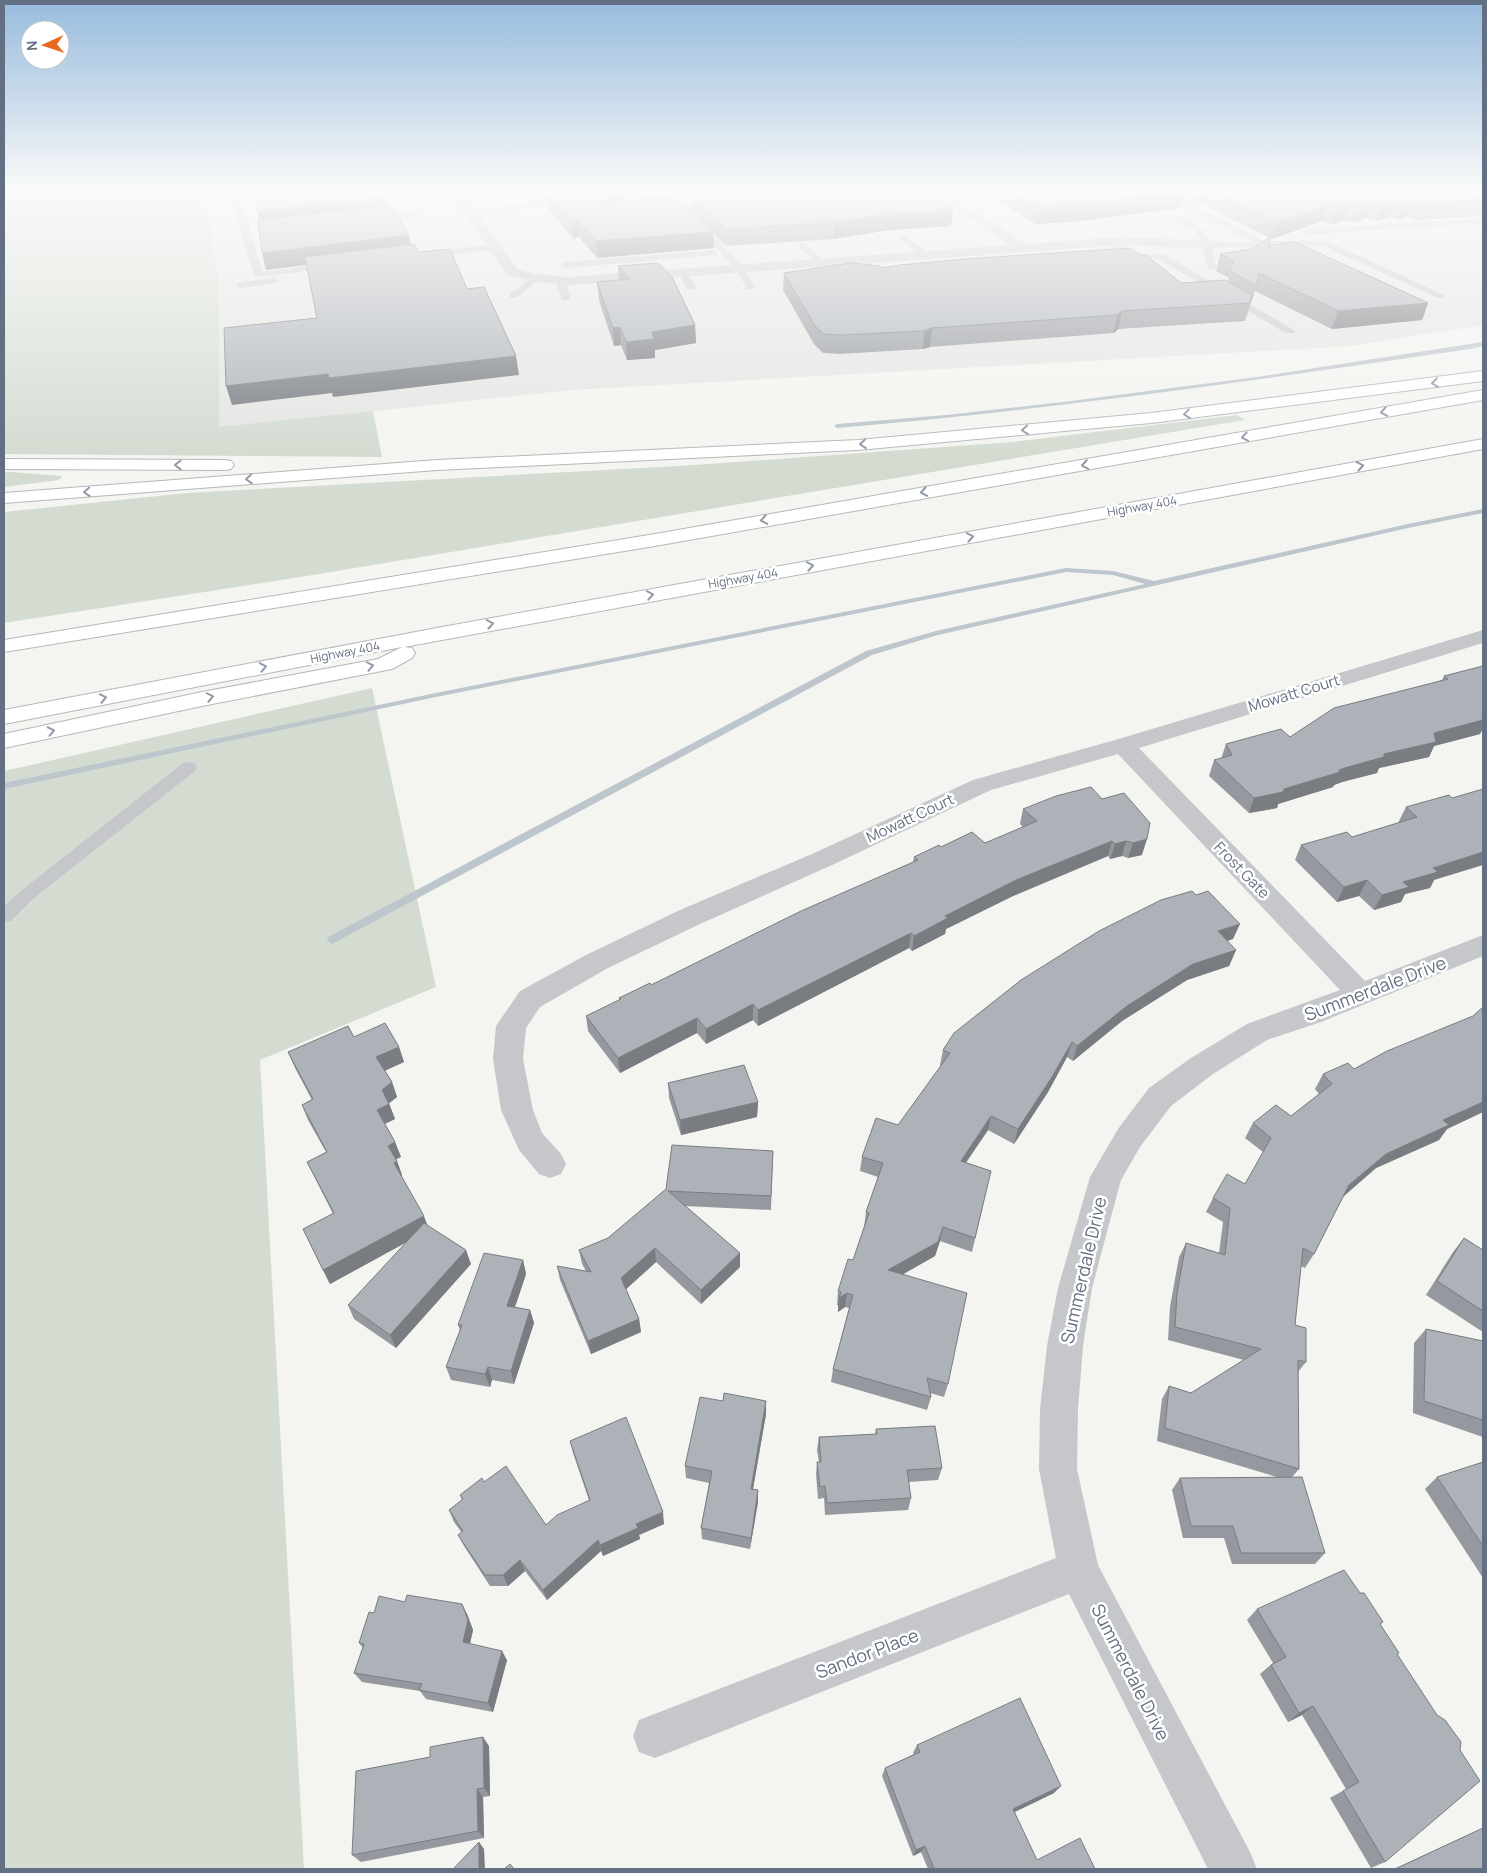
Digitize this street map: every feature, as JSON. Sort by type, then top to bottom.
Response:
[{"type":"highway","points":[[4,498],[437,465],[858,445],[1151,418],[1483,376]]},
{"type":"highway","points":[[4,646],[655,540],[1483,395]]},
{"type":"highway","name":"Highway 404","points":[[4,716],[442,633],[1483,444]]},
{"type":"highway","points":[[4,464],[437,465]]},
{"type":"highway","points":[[4,741],[202,699],[384,664],[442,633]]},
{"type":"street","name":"Mowatt Court","points":[[550,1164],[530,1141],[517,1110],[508,1059],[511,1026],[530,999],[598,961],[982,784],[1123,745],[1483,636]]},
{"type":"street","name":"Frost Gate","points":[[1123,745],[1361,994]]},
{"type":"street","name":"Summerdale Drive","points":[[1233,1869],[1079,1570],[1058,1469],[1059,1409],[1065,1346],[1076,1288],[1106,1177],[1129,1138],[1160,1097],[1202,1066],[1257,1032],[1311,1014],[1483,945]]},
{"type":"street","name":"Sandor Place","points":[[655,1736],[1079,1570]]},
{"type":"lane","points":[[241,285],[282,280]]},
{"type":"lane","points":[[512,296],[532,280]]},
{"type":"lane","points":[[560,280],[566,298]]},
{"type":"lane","points":[[687,280],[691,287]]},
{"type":"lane","points":[[744,280],[750,287]]},
{"type":"lane","points":[[1203,280],[1290,331]]},
{"type":"lane","points":[[1407,280],[1441,296]]},
{"type":"lane","points":[[4,916],[28,894],[189,767]]},
{"type":"shaded area","points":[[4,280],[218,280],[219,427],[373,411],[382,457],[4,454]]},
{"type":"shaded area","points":[[218,280],[1483,280],[1483,325],[1353,346],[571,390],[219,428]]},
{"type":"shaded area","points":[[1237,415],[1245,420],[307,576],[4,623],[4,512],[187,493],[695,465],[1012,442]]},
{"type":"shaded area","points":[[4,472],[62,476],[59,480],[4,487]]},
{"type":"shaded area","points":[[372,688],[436,987],[260,1060],[304,1869],[4,1869],[4,771]]},
{"type":"building","points":[[310,280],[463,280],[467,289],[484,287],[516,356],[329,378],[328,374],[226,386],[224,328],[317,318]]},
{"type":"building","points":[[674,280],[695,325],[652,332],[654,339],[626,342],[620,327],[613,328],[597,282]]},
{"type":"building","points":[[788,280],[1178,280],[1181,283],[1226,280],[1252,295],[1250,303],[1122,311],[1117,315],[932,328],[924,331],[841,335],[824,334],[815,326]]},
{"type":"building","points":[[1247,280],[1257,280],[1256,285]]},
{"type":"building","points":[[1274,280],[1379,280],[1428,303],[1338,311]]},
{"type":"building","points":[[1483,666],[1483,720],[1434,733],[1436,742],[1384,754],[1384,757],[1284,789],[1283,792],[1254,798],[1214,760],[1232,755],[1226,744],[1281,729],[1290,737],[1334,708],[1448,679],[1444,676]]},
{"type":"building","points":[[1091,787],[1102,799],[1124,793],[1150,823],[1147,839],[1133,843],[1126,841],[1115,844],[1112,841],[1016,880],[945,916],[948,918],[914,936],[911,933],[758,1010],[753,1004],[706,1029],[697,1018],[618,1058],[586,1016],[621,999],[619,998],[650,983],[651,985],[801,911],[918,860],[914,857],[939,845],[941,847],[972,832],[985,843],[1037,821],[1023,809],[1056,796]]},
{"type":"building","points":[[1483,789],[1483,852],[1433,868],[1438,872],[1403,882],[1409,887],[1382,895],[1367,880],[1344,887],[1301,845],[1347,832],[1352,837],[1417,817],[1406,807],[1449,795],[1452,798]]},
{"type":"building","points":[[1192,891],[1196,895],[1208,891],[1240,924],[1218,931],[1236,950],[1193,964],[1127,1006],[1077,1046],[1072,1042],[1018,1129],[991,1116],[961,1161],[991,1171],[975,1238],[943,1227],[938,1242],[888,1270],[967,1293],[948,1384],[927,1378],[931,1397],[833,1369],[853,1295],[847,1293],[839,1298],[841,1292],[838,1291],[848,1259],[853,1260],[869,1213],[866,1212],[883,1163],[862,1157],[876,1118],[898,1125],[950,1053],[943,1050],[954,1033],[1021,980],[1099,931],[1161,900]]},
{"type":"building","points":[[1483,1007],[1483,1102],[1443,1120],[1449,1125],[1386,1154],[1349,1185],[1314,1254],[1303,1248],[1295,1325],[1306,1328],[1306,1362],[1298,1360],[1299,1469],[1165,1428],[1169,1386],[1191,1393],[1261,1349],[1175,1327],[1177,1293],[1186,1243],[1225,1255],[1230,1208],[1213,1198],[1227,1174],[1245,1184],[1271,1138],[1253,1123],[1276,1105],[1291,1116],[1332,1084],[1323,1074],[1348,1063],[1354,1069],[1387,1051],[1473,1016]]},
{"type":"building","points":[[385,1023],[399,1047],[376,1057],[392,1082],[382,1090],[389,1104],[377,1110],[395,1142],[388,1146],[397,1161],[394,1163],[424,1216],[323,1270],[303,1229],[334,1213],[307,1162],[327,1152],[302,1105],[313,1099],[288,1052],[348,1026],[354,1037]]},
{"type":"building","points":[[744,1065],[758,1102],[680,1120],[668,1083]]},
{"type":"building","points":[[672,1145],[773,1151],[771,1196],[668,1191],[740,1253],[701,1290],[655,1248],[621,1278],[639,1319],[588,1341],[557,1266],[591,1272],[579,1250],[608,1238],[666,1189]]},
{"type":"building","points":[[424,1223],[466,1250],[390,1335],[348,1305]]},
{"type":"building","points":[[1464,1238],[1483,1250],[1483,1311],[1437,1281]]},
{"type":"building","points":[[484,1253],[523,1260],[507,1306],[530,1310],[511,1371],[488,1367],[485,1374],[446,1367],[462,1325],[458,1325]]},
{"type":"building","points":[[1426,1329],[1483,1341],[1483,1420],[1424,1401]]},
{"type":"building","points":[[724,1393],[766,1401],[751,1489],[758,1490],[751,1538],[701,1528],[712,1471],[685,1466],[700,1397],[723,1401]]},
{"type":"building","points":[[626,1417],[663,1512],[636,1524],[638,1528],[600,1545],[598,1540],[543,1590],[520,1560],[503,1575],[485,1575],[458,1535],[463,1531],[449,1510],[463,1499],[460,1495],[482,1478],[484,1482],[506,1466],[546,1525],[557,1515],[590,1500],[570,1441]]},
{"type":"building","points":[[935,1426],[942,1468],[907,1470],[911,1498],[827,1503],[825,1486],[820,1487],[817,1462],[821,1462],[819,1437],[877,1434],[876,1429]]},
{"type":"building","points":[[1483,1462],[1483,1546],[1437,1477]]},
{"type":"building","points":[[1302,1477],[1325,1553],[1241,1553],[1233,1526],[1191,1526],[1180,1478]]},
{"type":"building","points":[[1344,1570],[1360,1593],[1364,1593],[1383,1622],[1380,1624],[1399,1653],[1397,1654],[1437,1715],[1445,1720],[1461,1742],[1460,1750],[1480,1781],[1385,1862],[1343,1791],[1359,1782],[1313,1706],[1299,1713],[1271,1665],[1286,1657],[1257,1609]]},
{"type":"building","points":[[407,1595],[462,1604],[468,1620],[463,1642],[502,1651],[488,1703],[419,1690],[422,1684],[354,1673],[364,1644],[359,1643],[369,1612],[374,1613],[379,1596],[405,1602]]},
{"type":"building","points":[[1020,1698],[1061,1786],[1013,1809],[1037,1860],[1080,1838],[1095,1869],[934,1869],[925,1846],[916,1850],[885,1768],[920,1752],[917,1745]]},
{"type":"building","points":[[483,1737],[484,1788],[477,1789],[478,1831],[352,1855],[356,1771],[430,1757],[430,1747]]},
{"type":"building","points":[[1483,1828],[1483,1869],[1395,1869]]},
{"type":"building","points":[[479,1842],[479,1869],[453,1869]]},
{"type":"building","points":[[510,1864],[514,1869],[504,1869]]},
{"type":"waterway","points":[[837,426],[946,417],[1063,404],[1257,379],[1483,344]]},
{"type":"waterway","points":[[332,940],[869,653],[936,633],[1408,526],[1483,511]]},
{"type":"waterway","points":[[4,786],[436,695],[1066,570],[1113,573],[1151,583]]}]
